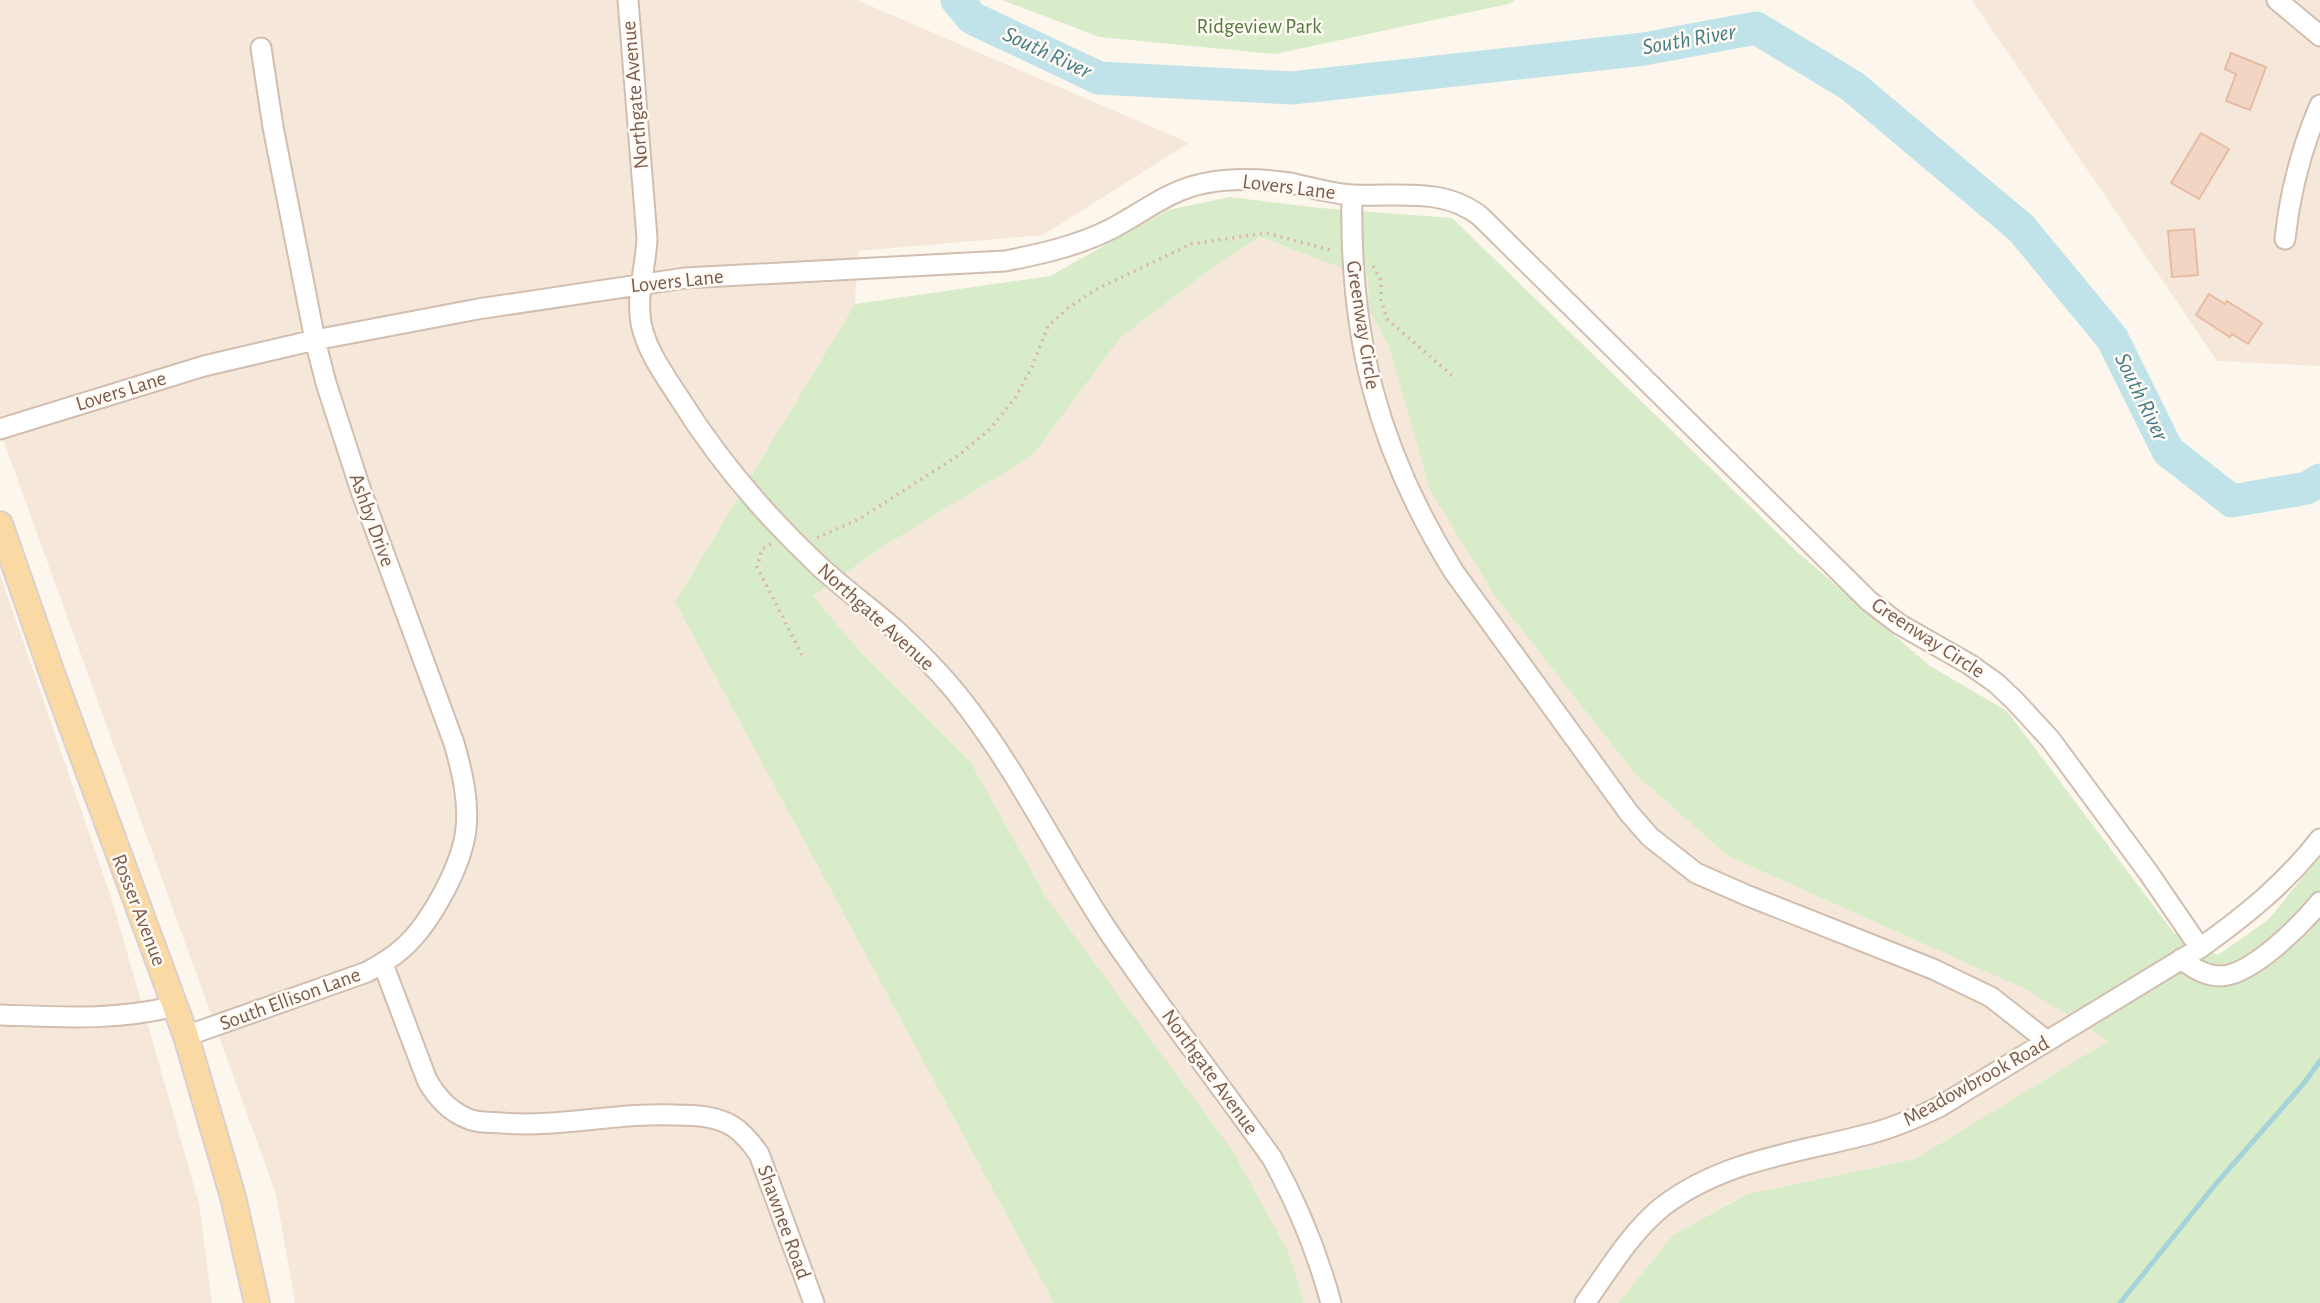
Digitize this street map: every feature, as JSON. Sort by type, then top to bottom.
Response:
[{"type":"main road","name":"Rosser Avenue","points":[[0,524],[80,751],[186,1037],[230,1186],[257,1303]]},
{"type":"street","name":"Northgate Avenue","points":[[628,0],[647,238],[639,300],[641,324],[646,341],[661,369],[694,422],[777,525],[899,634],[938,673],[1005,758],[1107,930],[1272,1158],[1294,1197],[1314,1245],[1331,1303]]},
{"type":"street","points":[[2277,0],[2320,36]]},
{"type":"street","name":"Ashby Drive","points":[[261,48],[273,127],[326,383],[361,491],[454,743],[462,769],[467,806],[466,832],[455,866],[440,898],[421,929],[383,964]]},
{"type":"street","points":[[2285,239],[2296,172],[2308,132],[2320,105]]},
{"type":"street","name":"Lovers Lane","points":[[0,429],[204,366],[315,340],[478,309],[697,277],[1004,261],[1041,254],[1109,230],[1160,199],[1204,183],[1234,179],[1267,180],[1352,195]]},
{"type":"street","name":"Greenway Circle","points":[[2047,1041],[1991,997],[1933,969],[1696,873],[1650,838],[1629,813],[1454,572],[1428,531],[1403,479],[1382,424],[1360,333],[1351,255],[1352,195],[1436,196],[1454,200],[1480,216],[1870,601],[1899,624],[1969,664],[1996,683],[2015,701],[2050,739],[2200,947]]},
{"type":"street","name":"Meadowbrook Road","points":[[1585,1303],[1640,1229],[1661,1208],[1690,1188],[1759,1159],[1870,1134],[1905,1123],[1938,1107],[2181,959],[2233,924],[2273,891],[2320,839]]},
{"type":"street","points":[[2181,959],[2212,975],[2224,976],[2238,972],[2289,933],[2320,901]]},
{"type":"street","name":"South Ellison Lane","points":[[186,1037],[383,964],[427,1080],[436,1095],[449,1108],[464,1117],[477,1122],[518,1125],[674,1114]]},
{"type":"street","points":[[0,1015],[90,1018],[124,1016],[175,1006]]},
{"type":"street","name":"Shawnee Road","points":[[674,1114],[716,1119],[733,1126],[749,1140],[759,1154],[814,1303]]},
{"type":"path","points":[[802,655],[757,567],[762,549],[772,543],[805,542],[825,536],[859,519],[959,455],[990,429],[1015,398],[1032,367],[1048,326],[1068,307],[1096,290],[1191,244],[1266,233],[1363,258],[1377,269],[1381,280],[1381,300],[1387,319],[1456,379]]},
{"type":"shaded area","points":[[0,0],[857,0],[1189,143],[1043,235],[858,251],[855,304],[675,602],[1054,1303],[295,1303],[276,1194],[0,431]]},
{"type":"shaded area","points":[[1972,0],[2320,0],[2320,366],[2217,361]]},
{"type":"shaded area","points":[[1261,237],[1368,278],[1369,310],[1389,347],[1495,596],[1636,775],[1728,856],[2029,991],[2108,1041],[1915,1159],[1746,1194],[1673,1235],[1618,1303],[1304,1303],[1289,1253],[1046,897],[970,761],[858,649],[813,596],[881,548],[1033,455],[1120,338],[1220,262]]},
{"type":"shaded area","points":[[0,574],[112,900],[199,1203],[212,1303],[0,1303]]},
{"type":"green space","name":"Ridgeview Park","points":[[1002,0],[1515,0],[1508,4],[1275,54],[1099,37]]},
{"type":"green space","points":[[1230,197],[1320,208],[1452,218],[1795,550],[1930,666],[2007,711],[2174,933],[2218,955],[2268,920],[2320,856],[2320,1303],[1618,1303],[1673,1235],[1747,1194],[1915,1159],[2108,1041],[2029,991],[1728,856],[1636,775],[1495,596],[1430,490],[1389,347],[1369,310],[1368,278],[1260,237],[1220,262],[1120,338],[1033,455],[881,548],[813,596],[858,649],[970,761],[1046,897],[1232,1150],[1289,1253],[1304,1303],[1054,1303],[675,602],[855,304],[1050,276],[1168,210]]},
{"type":"building","points":[[2231,53],[2266,67],[2250,110],[2226,101],[2236,74],[2225,69]]},
{"type":"building","points":[[2201,133],[2229,149],[2199,199],[2171,183]]},
{"type":"building","points":[[2194,229],[2198,275],[2172,277],[2168,231]]},
{"type":"building","points":[[2209,294],[2225,304],[2227,301],[2262,323],[2248,344],[2232,334],[2230,337],[2196,315]]},
{"type":"waterway","name":"South River","points":[[957,0],[972,18],[1099,78],[1292,88],[1644,49],[1756,28],[1852,86],[2021,228],[2112,338],[2168,451],[2232,501],[2307,488],[2320,480]]},
{"type":"waterway","points":[[2120,1303],[2320,1061]]}]
